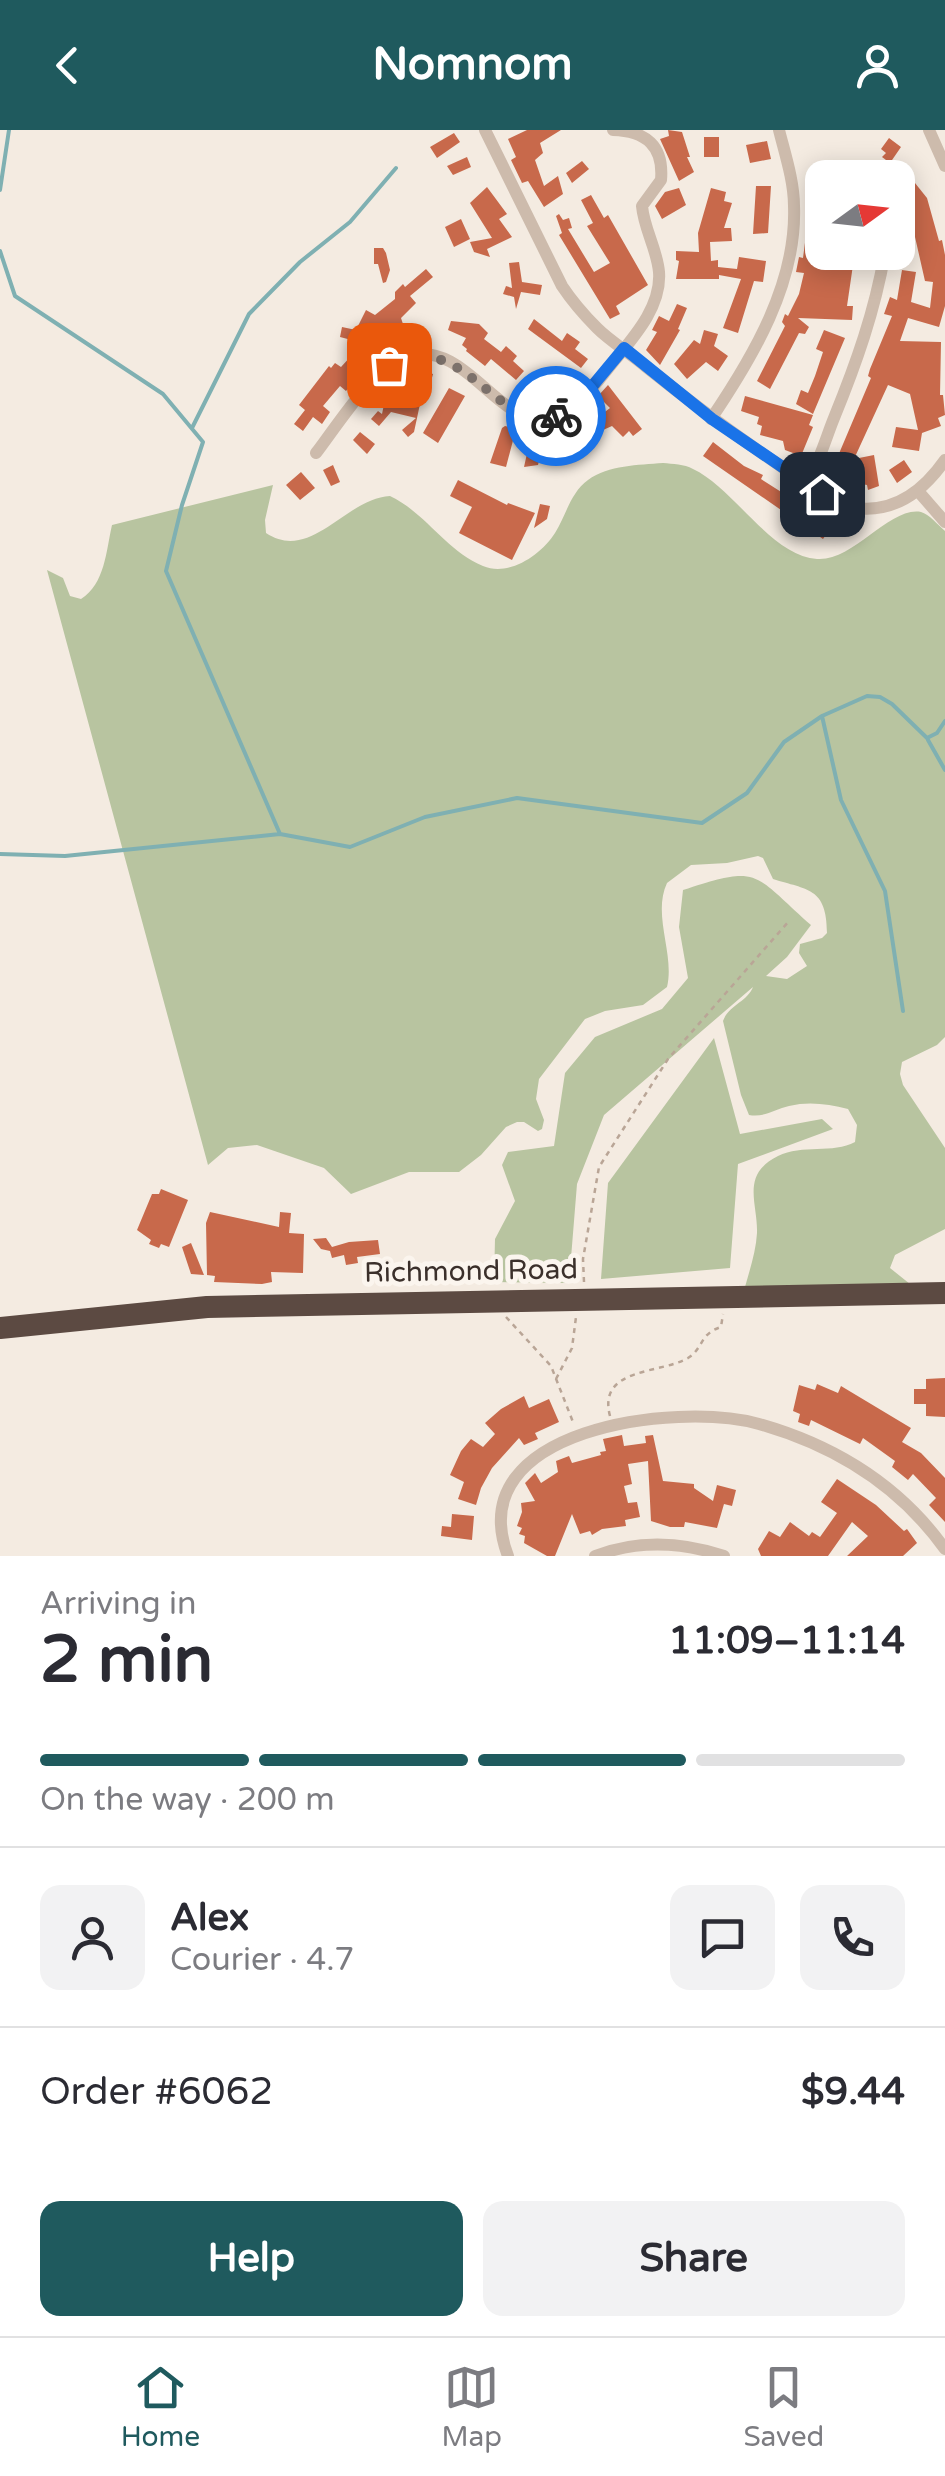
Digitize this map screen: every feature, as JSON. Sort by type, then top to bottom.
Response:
[{"type":"highway","name":"Richmond Road","points":[[0,1328],[176,1308],[945,1292]]},
{"type":"street","points":[[485,130],[562,286],[600,331],[712,419],[840,504],[867,509],[886,507],[918,491],[945,460]]},
{"type":"street","points":[[316,453],[386,368],[408,356],[447,361],[512,410],[530,417],[547,418],[575,407],[652,307],[660,274],[642,206],[658,186],[662,174],[660,156],[645,136],[614,130]]},
{"type":"street","points":[[712,419],[758,342],[790,253],[794,195],[779,130]]},
{"type":"street","points":[[929,130],[945,166]]},
{"type":"street","points":[[804,483],[822,450],[860,352],[883,270]]},
{"type":"street","points":[[918,491],[945,522]]},
{"type":"street","points":[[508,1556],[500,1524],[502,1505],[510,1483],[532,1458],[580,1436],[672,1418],[722,1418],[755,1423],[804,1439],[874,1477],[915,1512],[945,1549]]},
{"type":"street","points":[[595,1556],[655,1544],[681,1545],[724,1556]]},
{"type":"path","points":[[556,1381],[573,1344],[600,1167],[668,1059],[789,921]]},
{"type":"path","points":[[486,1301],[530,1340],[551,1366],[580,1436]]},
{"type":"path","points":[[614,1427],[608,1405],[612,1389],[634,1374],[688,1358],[706,1333],[722,1326],[724,1307]]},
{"type":"green space","points":[[663,463],[686,466],[708,478],[768,534],[800,555],[831,558],[909,512],[924,513],[945,531],[945,1037],[902,1062],[900,1074],[903,1085],[945,1148],[945,1229],[895,1255],[890,1268],[910,1284],[745,1287],[756,1240],[754,1190],[759,1172],[787,1152],[837,1148],[855,1142],[857,1125],[848,1109],[818,1104],[796,1104],[749,1115],[723,1021],[753,987],[604,1115],[577,1184],[569,1283],[494,1282],[495,1239],[515,1201],[502,1165],[508,1152],[554,1146],[565,1073],[595,1037],[662,1009],[688,978],[679,927],[683,890],[728,877],[754,878],[765,884],[811,925],[787,957],[766,976],[787,979],[807,966],[799,953],[800,944],[827,933],[823,907],[813,893],[773,879],[763,858],[758,856],[691,865],[667,883],[662,908],[667,987],[643,1005],[605,1011],[585,1019],[539,1079],[536,1099],[544,1120],[542,1129],[538,1131],[517,1122],[506,1127],[459,1172],[409,1172],[351,1194],[324,1168],[257,1145],[228,1148],[208,1165],[47,570],[63,578],[70,596],[81,599],[100,576],[112,525],[273,485],[266,533],[282,540],[313,535],[358,507],[390,496],[470,559],[503,569],[524,562],[542,549],[577,491],[588,480],[614,469]]},
{"type":"green space","points":[[714,1038],[740,1134],[822,1119],[833,1129],[738,1164],[730,1268],[601,1279],[608,1183]]},
{"type":"building","points":[[527,130],[561,130],[540,143],[543,153],[535,160],[544,186],[558,176],[563,194],[544,207],[528,181],[522,183],[511,160],[516,157],[508,139]]},
{"type":"building","points":[[668,130],[682,132],[694,172],[679,181],[660,139],[669,136]]},
{"type":"building","points":[[454,133],[460,142],[437,158],[430,147]]},
{"type":"building","points":[[704,137],[719,137],[719,157],[704,157]]},
{"type":"building","points":[[889,138],[901,147],[892,160],[882,157],[886,153],[881,149]]},
{"type":"building","points":[[767,141],[771,159],[750,163],[746,145]]},
{"type":"building","points":[[467,157],[471,167],[453,175],[447,166]]},
{"type":"building","points":[[582,161],[589,169],[572,183],[566,173]]},
{"type":"building","points":[[915,183],[927,198],[939,241],[942,240],[945,306],[939,327],[908,318],[900,341],[941,342],[940,395],[945,415],[938,418],[941,426],[922,433],[919,451],[892,447],[896,427],[918,430],[910,394],[888,385],[854,459],[874,455],[879,486],[868,490],[867,485],[835,479],[835,463],[871,378],[870,369],[892,316],[884,314],[890,297],[897,300],[902,270],[916,272],[911,302],[930,308],[933,282],[925,281],[915,237]]},
{"type":"building","points":[[756,186],[771,186],[768,233],[753,234]]},
{"type":"building","points":[[487,187],[507,214],[499,219],[512,237],[487,249],[490,257],[474,252],[470,242],[492,238],[470,203]]},
{"type":"building","points":[[679,188],[686,205],[662,219],[655,206],[665,192]]},
{"type":"building","points":[[711,188],[726,192],[724,201],[732,203],[724,228],[731,228],[732,241],[710,242],[711,261],[718,260],[718,267],[737,269],[739,257],[766,261],[763,282],[754,281],[738,333],[723,328],[741,279],[719,275],[719,279],[676,279],[676,251],[699,252],[698,233]]},
{"type":"building","points":[[591,195],[604,218],[608,215],[648,285],[616,306],[620,314],[610,319],[559,235],[562,233],[556,216],[569,218],[572,228],[568,229],[594,272],[610,263],[587,226],[593,223],[581,200]]},
{"type":"building","points":[[461,219],[470,239],[454,247],[445,227]]},
{"type":"building","points":[[805,243],[805,270],[852,270],[847,306],[853,306],[852,320],[798,318],[809,327],[805,334],[799,333],[770,389],[757,381],[785,326],[785,314],[788,316],[799,294],[804,273],[796,272],[799,257],[803,258]]},
{"type":"building","points":[[374,248],[383,248],[386,253],[390,270],[383,283],[378,264],[374,264]]},
{"type":"building","points":[[519,262],[522,282],[542,285],[540,295],[521,292],[516,309],[514,297],[503,294],[506,286],[512,288],[509,263]]},
{"type":"building","points":[[426,269],[433,277],[410,296],[416,303],[401,318],[405,330],[393,332],[384,353],[374,355],[371,351],[349,374],[353,383],[346,391],[340,386],[323,406],[330,412],[322,424],[313,417],[303,431],[294,424],[305,410],[299,405],[329,366],[335,363],[341,367],[363,343],[340,337],[342,327],[356,330],[366,310],[375,315],[395,299],[395,292],[403,284],[405,287]]},
{"type":"building","points":[[677,304],[687,308],[680,330],[660,365],[646,350],[657,332],[652,330],[659,316],[669,321]]},
{"type":"building","points":[[534,319],[562,341],[567,333],[580,342],[575,349],[588,359],[581,368],[528,329]]},
{"type":"building","points":[[451,321],[479,324],[488,333],[484,339],[501,352],[506,346],[517,356],[513,361],[524,371],[516,380],[491,359],[485,366],[466,351],[462,345],[466,338],[448,330]]},
{"type":"building","points":[[704,330],[718,334],[714,346],[728,356],[718,371],[706,362],[687,379],[674,364],[694,340],[700,344]]},
{"type":"building","points":[[824,330],[845,338],[813,414],[796,404],[801,390],[808,393],[815,376],[823,352],[816,349]]},
{"type":"building","points":[[408,366],[433,374],[428,392],[423,390],[414,432],[408,437],[402,430],[416,418],[391,412],[379,426],[371,419],[378,411],[382,414],[391,390],[400,392]]},
{"type":"building","points":[[608,385],[642,429],[633,436],[629,431],[623,437],[612,426],[594,434],[588,425],[610,408],[598,396]]},
{"type":"building","points":[[449,388],[465,396],[438,443],[423,433]]},
{"type":"building","points":[[745,396],[813,415],[809,425],[813,427],[801,456],[785,450],[783,441],[760,435],[759,417],[741,411]]},
{"type":"building","points":[[505,426],[516,429],[506,467],[490,463]]},
{"type":"building","points":[[532,431],[546,434],[538,465],[524,467]]},
{"type":"building","points":[[360,432],[375,444],[367,454],[353,440]]},
{"type":"building","points":[[578,436],[581,446],[562,452],[564,462],[553,463],[551,445]]},
{"type":"building","points":[[713,442],[763,475],[761,479],[833,525],[823,539],[703,456]]},
{"type":"building","points":[[904,460],[912,472],[897,483],[889,470]]},
{"type":"building","points":[[333,465],[340,482],[331,486],[323,470]]},
{"type":"building","points":[[301,472],[315,488],[300,500],[286,485]]},
{"type":"building","points":[[458,480],[507,505],[535,513],[512,560],[459,533],[472,507],[450,496]]},
{"type":"building","points":[[540,504],[550,506],[547,519],[534,528]]},
{"type":"building","points":[[161,1189],[188,1200],[169,1247],[161,1244],[159,1248],[149,1244],[151,1240],[137,1230],[152,1194],[159,1194]]},
{"type":"building","points":[[210,1212],[279,1227],[280,1212],[291,1213],[289,1233],[304,1234],[303,1273],[271,1272],[272,1282],[262,1284],[214,1282],[215,1276],[207,1275],[206,1223]]},
{"type":"building","points":[[326,1238],[332,1247],[378,1240],[380,1254],[357,1257],[358,1263],[346,1265],[344,1255],[332,1258],[330,1251],[321,1249],[313,1239]]},
{"type":"building","points":[[191,1243],[204,1275],[191,1274],[182,1247]]},
{"type":"building","points":[[945,1378],[945,1417],[926,1416],[926,1404],[914,1404],[914,1389],[926,1389],[926,1379]]},
{"type":"building","points":[[817,1384],[838,1393],[841,1386],[911,1428],[902,1442],[921,1453],[945,1478],[945,1522],[929,1505],[936,1498],[913,1474],[908,1480],[892,1467],[895,1461],[863,1438],[860,1444],[811,1420],[809,1426],[798,1422],[800,1414],[793,1411],[799,1385],[815,1390]]},
{"type":"building","points":[[524,1396],[529,1408],[549,1399],[559,1422],[535,1433],[538,1439],[524,1445],[519,1438],[492,1468],[476,1505],[458,1499],[464,1482],[450,1475],[461,1451],[471,1439],[483,1447],[495,1434],[485,1423]]},
{"type":"building","points":[[622,1435],[624,1446],[646,1443],[645,1436],[653,1435],[663,1481],[694,1484],[713,1501],[717,1485],[736,1490],[732,1506],[724,1504],[717,1528],[685,1522],[684,1527],[670,1527],[651,1521],[648,1461],[628,1464],[632,1484],[624,1486],[628,1503],[637,1502],[640,1517],[625,1520],[626,1526],[602,1529],[592,1535],[590,1531],[580,1534],[572,1514],[555,1556],[547,1556],[524,1543],[525,1536],[519,1534],[522,1528],[517,1526],[521,1503],[535,1501],[525,1483],[535,1473],[541,1483],[558,1472],[556,1461],[569,1456],[572,1463],[601,1455],[606,1451],[603,1439]]},
{"type":"building","points":[[837,1479],[876,1505],[904,1531],[907,1529],[917,1543],[903,1556],[847,1556],[868,1536],[852,1522],[828,1556],[761,1556],[758,1549],[769,1531],[780,1537],[790,1522],[809,1536],[812,1532],[820,1537],[837,1513],[821,1502]]},
{"type":"building","points":[[452,1514],[474,1516],[472,1540],[441,1536],[442,1526],[451,1527]]},
{"type":"waterway","points":[[0,190],[9,130]]},
{"type":"waterway","points":[[192,428],[249,314],[300,262],[350,222],[396,168]]},
{"type":"waterway","points":[[0,251],[15,296],[163,394],[203,442],[166,571],[280,834]]},
{"type":"waterway","points":[[0,854],[65,856],[280,834],[350,847],[425,817],[517,798],[702,823],[747,793],[784,742],[822,716],[867,696],[880,697],[892,704],[927,738],[937,733],[945,721]]},
{"type":"waterway","points":[[822,716],[841,800],[885,891],[903,1011]]},
{"type":"waterway","points":[[928,740],[945,770]]},
{"type":"way so far","points":[[389,365],[415,354],[438,358],[517,412],[530,417],[556,416]]},
{"type":"route","points":[[556,416],[575,407],[624,348],[712,419],[822,494]]}]
